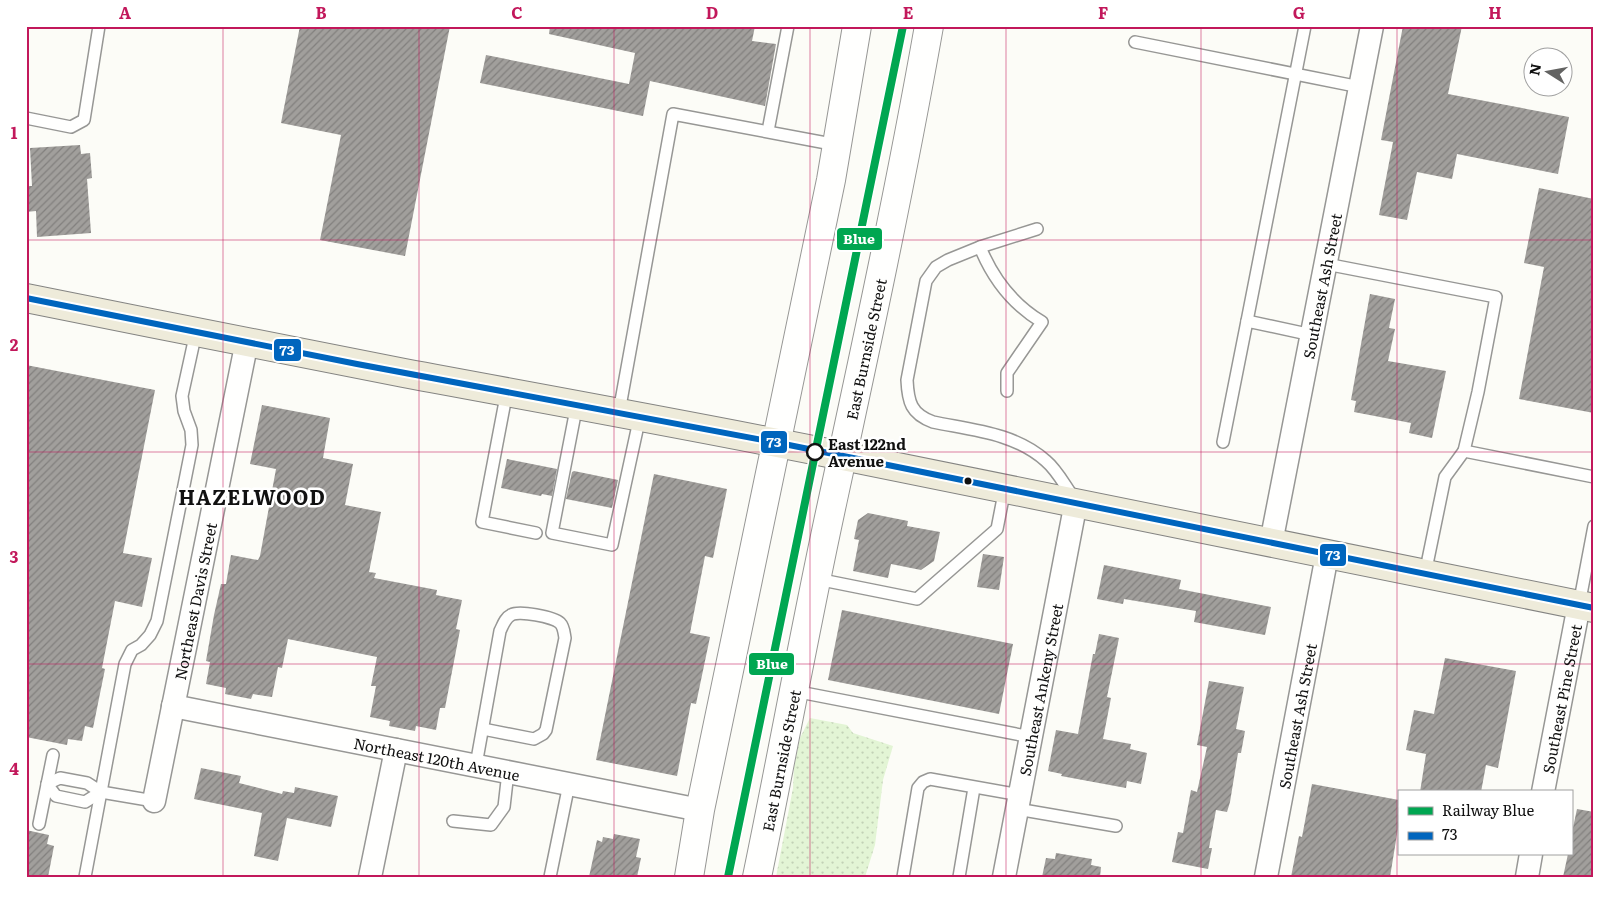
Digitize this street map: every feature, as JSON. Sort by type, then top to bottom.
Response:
[{"type":"main road","points":[[26,298],[247,342],[776,442],[1076,502],[1271,544],[1586,606]]},
{"type":"street","points":[[689,877],[700,810],[831,180],[857,26]]},
{"type":"street","name":"East Burnside Street","points":[[757,877],[912,124],[929,26]]},
{"type":"street","name":"Southeast Ash Street","points":[[1271,544],[1372,26]]},
{"type":"street","name":"Northeast Davis Street","points":[[154,802],[247,342]]},
{"type":"street","name":"Southeast Ankeny Street","points":[[1004,877],[1076,502]]},
{"type":"street","name":"Southeast Ash Street","points":[[1266,877],[1327,555]]},
{"type":"street","name":"Southeast Pine Street","points":[[1543,790],[1586,606]]},
{"type":"street","name":"Northeast 120th Avenue","points":[[173,706],[700,810]]},
{"type":"street","points":[[370,877],[396,750]]},
{"type":"street","points":[[1527,877],[1530,856]]},
{"type":"lane","points":[[26,118],[71,127],[84,120],[99,26]]},
{"type":"lane","points":[[768,131],[788,26]]},
{"type":"lane","points":[[1223,442],[1305,26]]},
{"type":"lane","points":[[1135,42],[1360,88]]},
{"type":"lane","points":[[577,404],[552,533],[612,545],[629,414],[673,114],[837,145]]},
{"type":"lane","points":[[1037,228],[980,247],[936,267],[926,281],[907,380],[908,394],[912,408],[923,418],[933,422],[1003,437],[1029,448],[1047,462],[1076,502]]},
{"type":"lane","points":[[980,247],[987,265],[997,282],[1026,312],[1042,322],[1007,373],[1007,391]]},
{"type":"lane","points":[[1326,264],[1496,297],[1478,392],[1464,451],[1445,477],[1425,574]]},
{"type":"lane","points":[[1247,321],[1312,335]]},
{"type":"lane","points":[[85,877],[125,664],[132,650],[150,635],[157,621],[192,445],[191,430],[184,411],[182,396],[196,332]]},
{"type":"lane","points":[[507,391],[482,522],[536,533]]},
{"type":"lane","points":[[1464,451],[1594,477]]},
{"type":"lane","points":[[817,579],[917,599],[997,530],[1005,488]]},
{"type":"lane","points":[[1586,606],[1594,526]]},
{"type":"lane","points":[[476,766],[500,631],[504,622],[509,615],[516,613],[554,618],[564,629],[565,638],[546,730],[534,739],[483,729]]},
{"type":"lane","points":[[794,691],[1031,737]]},
{"type":"lane","points":[[39,824],[53,755]]},
{"type":"lane","points":[[453,821],[492,825],[504,807],[508,772]]},
{"type":"lane","points":[[47,784],[60,778],[87,783],[101,792],[154,802]]},
{"type":"lane","points":[[903,877],[918,788],[923,782],[930,780],[974,788],[1018,802],[1116,826]]},
{"type":"lane","points":[[47,784],[56,796],[85,802],[101,792]]},
{"type":"lane","points":[[550,877],[570,784]]},
{"type":"lane","points":[[959,877],[974,788]]},
{"type":"green space","points":[[810,718],[847,725],[853,733],[893,746],[883,780],[875,845],[865,877],[776,877],[793,788],[794,767],[800,738]]},
{"type":"building","points":[[300,26],[450,26],[405,256],[320,240],[341,135],[281,123]]},
{"type":"building","points":[[550,26],[755,26],[752,41],[776,44],[765,106],[650,81],[643,116],[480,83],[486,55],[629,84],[635,53],[549,34]]},
{"type":"building","points":[[1403,26],[1462,26],[1448,94],[1569,117],[1558,174],[1457,154],[1452,179],[1417,172],[1407,220],[1379,215],[1393,142],[1381,140]]},
{"type":"building","points":[[80,145],[81,154],[90,153],[92,178],[87,179],[91,233],[37,237],[36,211],[26,212],[26,186],[32,186],[30,148]]},
{"type":"building","points":[[1539,188],[1594,199],[1594,413],[1519,399],[1544,267],[1524,263]]},
{"type":"building","points":[[1370,294],[1395,299],[1389,328],[1395,329],[1388,361],[1446,371],[1432,438],[1409,433],[1411,423],[1354,412],[1356,401],[1351,400]]},
{"type":"building","points":[[26,365],[155,390],[123,553],[152,558],[142,607],[115,601],[102,668],[105,669],[93,728],[85,726],[82,741],[68,739],[67,745],[26,737]]},
{"type":"building","points":[[262,405],[330,418],[323,458],[353,464],[345,505],[381,512],[369,572],[376,573],[374,578],[437,590],[436,595],[462,600],[456,629],[460,630],[445,708],[440,708],[436,730],[416,726],[415,731],[389,726],[390,721],[370,717],[376,686],[371,686],[377,657],[288,639],[282,668],[278,667],[272,697],[253,694],[251,699],[225,694],[226,688],[206,684],[210,662],[206,661],[214,615],[221,584],[226,584],[231,555],[258,560],[260,556],[276,469],[250,464]]},
{"type":"building","points":[[507,459],[557,469],[552,496],[542,494],[541,496],[501,488]]},
{"type":"building","points":[[572,472],[618,480],[612,508],[566,499]]},
{"type":"building","points":[[654,474],[727,489],[713,558],[705,556],[690,633],[710,637],[696,704],[691,703],[677,776],[596,760]]},
{"type":"building","points":[[868,513],[908,521],[907,526],[940,532],[934,561],[921,570],[891,564],[888,578],[853,571],[859,540],[854,539],[858,520]]},
{"type":"building","points":[[983,554],[1004,557],[999,590],[977,587]]},
{"type":"building","points":[[1104,565],[1181,580],[1179,589],[1271,607],[1265,635],[1194,622],[1196,611],[1124,599],[1123,604],[1097,599]]},
{"type":"building","points":[[842,610],[1013,644],[999,714],[828,680]]},
{"type":"building","points":[[1099,634],[1119,638],[1107,697],[1111,698],[1103,739],[1131,744],[1130,749],[1147,753],[1141,784],[1127,781],[1126,788],[1061,776],[1062,774],[1048,771],[1056,730],[1078,734],[1093,654],[1095,654]]},
{"type":"building","points":[[1445,658],[1516,671],[1498,768],[1486,765],[1481,790],[1420,790],[1426,754],[1406,750],[1414,710],[1434,714]]},
{"type":"building","points":[[1209,681],[1244,687],[1236,729],[1245,731],[1241,753],[1238,753],[1227,812],[1216,810],[1209,848],[1212,848],[1208,869],[1172,862],[1178,832],[1183,833],[1191,790],[1197,792],[1207,747],[1197,745]]},
{"type":"building","points":[[201,768],[241,776],[239,783],[282,794],[283,791],[294,793],[295,787],[338,796],[331,827],[287,818],[278,861],[254,856],[262,813],[194,799]]},
{"type":"building","points":[[1312,784],[1398,800],[1398,828],[1390,877],[1291,877],[1299,836],[1302,837]]},
{"type":"building","points":[[1577,809],[1594,812],[1594,877],[1563,877],[1568,856],[1572,856],[1572,832]]},
{"type":"building","points":[[26,830],[49,835],[47,844],[54,846],[48,877],[26,877]]},
{"type":"building","points":[[614,834],[640,839],[636,857],[641,858],[637,877],[589,877],[597,840],[602,842],[603,837],[613,839]]},
{"type":"building","points":[[1056,853],[1092,859],[1091,865],[1101,867],[1100,877],[1042,877],[1046,858],[1055,859]]},
{"type":"rail line","name":"Blue","points":[[728,877],[903,26]]},
{"type":"transit line","name":"73","points":[[26,298],[357,364],[784,444],[1594,608]]},
{"type":"place","name":"East 122nd Avenue","points":[[815,452]]},
{"type":"district","name":"HAZELWOOD","points":[[252,496]]}]
